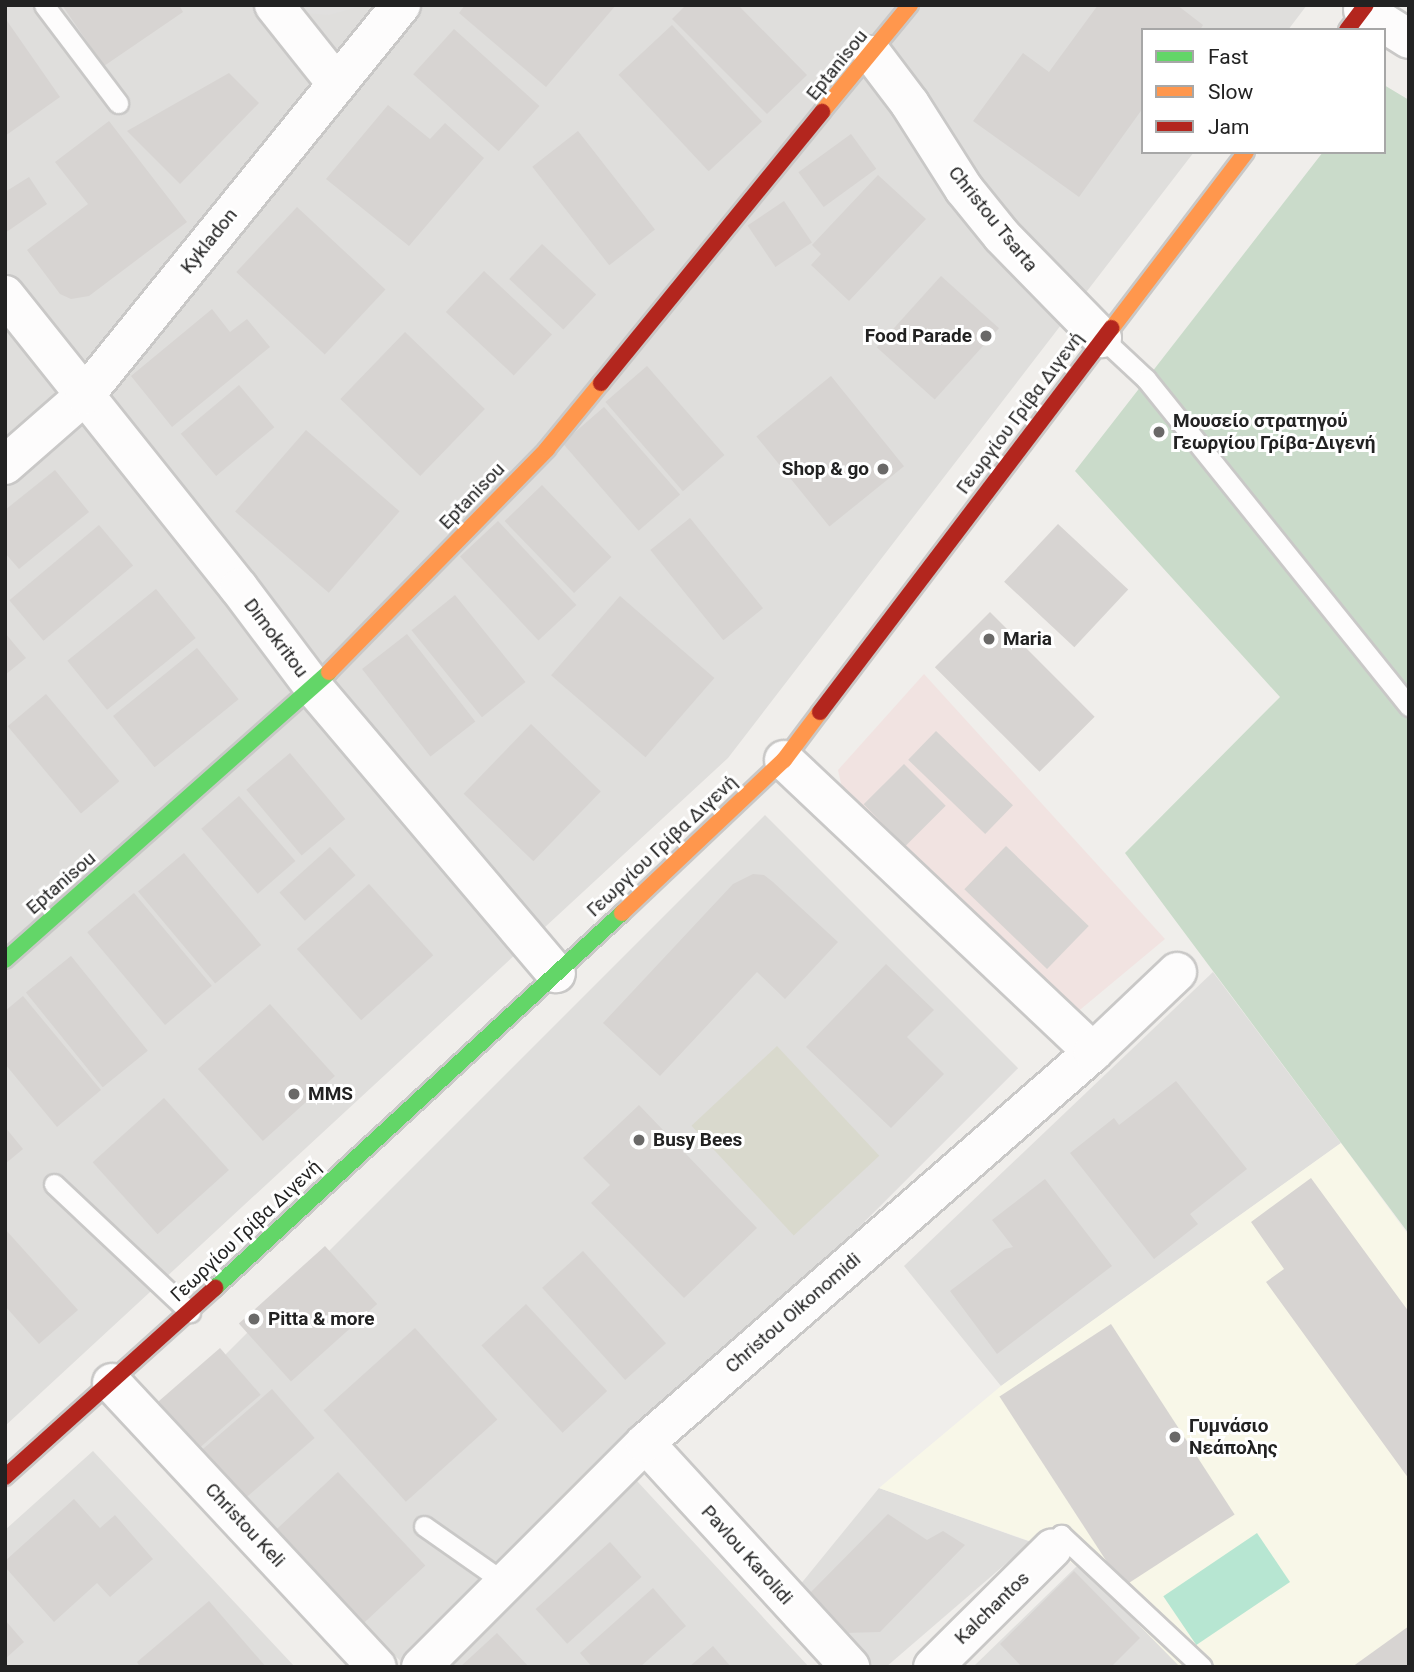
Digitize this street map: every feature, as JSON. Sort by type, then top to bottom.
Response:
[{"type":"main road","name":"Eptanisou","points":[[5,960],[314,688],[547,449],[873,55],[910,5]]},
{"type":"main road","name":"Γεωργίου Γρίβα Διγενή","points":[[5,1477],[190,1312],[784,760],[1102,338],[1244,154]]},
{"type":"street","points":[[274,5],[336,83]]},
{"type":"street","name":"Kykladon","points":[[5,466],[85,395],[401,5]]},
{"type":"street","points":[[1359,15],[1409,39]]},
{"type":"street","name":"Christou Tsarta","points":[[873,55],[910,104],[964,189],[1042,279],[1102,338]]},
{"type":"street","name":"Dimokritou","points":[[5,295],[314,688],[556,973]]},
{"type":"street","points":[[784,760],[1093,1052]]},
{"type":"street","name":"Christou Oikonomidi","points":[[421,1667],[645,1443],[1093,1052],[1177,971]]},
{"type":"street","name":"Christou Keli","points":[[112,1383],[377,1667]]},
{"type":"street","name":"Pavlou Karolidi","points":[[645,1443],[850,1667]]},
{"type":"street","name":"Kalchantos","points":[[933,1667],[1052,1549]]},
{"type":"lane","points":[[44,5],[118,103]]},
{"type":"lane","points":[[1102,338],[1146,379],[1409,706]]},
{"type":"lane","points":[[54,1184],[190,1312]]},
{"type":"lane","points":[[424,1526],[504,1582]]},
{"type":"lane","points":[[1052,1549],[1061,1535],[1202,1667]]},
{"type":"shaded area","points":[[5,5],[1307,5],[1290,28],[1141,28],[1141,154],[1192,154],[728,758],[5,1426]]},
{"type":"shaded area","points":[[288,5],[365,5],[329,15],[305,13]]},
{"type":"shaded area","points":[[924,674],[1165,939],[1063,1024],[848,815],[838,770]]},
{"type":"shaded area","points":[[765,815],[1018,1068],[419,1667],[406,1667],[160,1420]]},
{"type":"shaded area","points":[[1213,972],[1341,1143],[1001,1386],[904,1266]]},
{"type":"shaded area","points":[[777,1046],[879,1156],[794,1235],[691,1126]]},
{"type":"shaded area","name":"Γυμνάσιο Νεάπολης","points":[[1341,1143],[1409,1236],[1409,1667],[1180,1667],[1093,1578],[1052,1549],[879,1488],[1001,1386]]},
{"type":"shaded area","points":[[93,1451],[295,1667],[5,1667],[5,1530]]},
{"type":"shaded area","points":[[637,1481],[809,1667],[445,1667]]},
{"type":"shaded area","points":[[879,1488],[1031,1542],[886,1667],[860,1667],[795,1591]]},
{"type":"shaded area","points":[[1078,1565],[1182,1667],[973,1667]]},
{"type":"green space","points":[[1386,86],[1409,100],[1409,1234],[1125,853],[1280,697],[1075,471],[1321,154],[1386,154]]},
{"type":"green space","points":[[1257,1533],[1290,1582],[1196,1645],[1163,1596]]},
{"type":"building","points":[[62,5],[179,5],[183,12],[104,66]]},
{"type":"building","points":[[465,5],[616,5],[546,87],[459,13]]},
{"type":"building","points":[[686,5],[738,5],[807,75],[767,114],[672,19]]},
{"type":"building","points":[[1098,5],[1177,5],[1203,25],[1201,28],[1141,28],[1141,111],[1079,197],[973,121],[1023,53],[1049,72]]},
{"type":"building","points":[[5,18],[60,97],[5,136]]},
{"type":"building","points":[[672,25],[762,122],[709,171],[619,75]]},
{"type":"building","points":[[454,29],[539,106],[499,151],[413,74]]},
{"type":"building","points":[[229,73],[259,103],[180,184],[127,131]]},
{"type":"building","points":[[388,105],[430,139],[445,123],[484,158],[409,246],[326,179]]},
{"type":"building","points":[[109,121],[187,222],[89,296],[71,299],[60,294],[27,250],[88,204],[55,162]]},
{"type":"building","points":[[578,131],[655,230],[609,265],[532,167]]},
{"type":"building","points":[[851,134],[876,169],[824,207],[798,172]]},
{"type":"building","points":[[878,175],[926,219],[849,301],[811,265],[821,254],[812,245]]},
{"type":"building","points":[[29,177],[47,204],[5,233],[5,192]]},
{"type":"building","points":[[784,201],[812,242],[775,267],[748,226]]},
{"type":"building","points":[[297,207],[385,290],[325,355],[236,272]]},
{"type":"building","points":[[542,244],[596,294],[563,330],[509,279]]},
{"type":"building","points":[[484,271],[552,334],[514,375],[446,312]]},
{"type":"building","points":[[941,276],[999,328],[935,400],[877,347]]},
{"type":"building","points":[[212,309],[230,332],[247,319],[270,347],[172,427],[131,376]]},
{"type":"building","points":[[405,332],[485,409],[420,476],[340,399]]},
{"type":"building","points":[[647,366],[724,455],[683,491],[605,402]]},
{"type":"building","points":[[831,376],[904,466],[829,527],[756,436]]},
{"type":"building","points":[[239,385],[274,427],[216,476],[181,434]]},
{"type":"building","points":[[604,407],[680,495],[639,531],[562,443]]},
{"type":"building","points":[[306,430],[400,511],[329,593],[235,512]]},
{"type":"building","points":[[55,470],[89,512],[19,569],[5,553],[5,510]]},
{"type":"building","points":[[542,485],[611,557],[574,593],[505,521]]},
{"type":"building","points":[[690,518],[763,608],[723,640],[650,550]]},
{"type":"building","points":[[498,521],[576,605],[538,641],[460,556]]},
{"type":"building","points":[[1058,524],[1128,589],[1074,647],[1004,582]]},
{"type":"building","points":[[99,525],[133,566],[43,641],[9,600]]},
{"type":"building","points":[[156,589],[196,638],[107,710],[67,661]]},
{"type":"building","points":[[455,595],[525,682],[482,717],[411,630]]},
{"type":"building","points":[[620,596],[714,678],[645,757],[551,675]]},
{"type":"building","points":[[990,612],[1095,717],[1039,772],[935,667]]},
{"type":"building","points":[[5,633],[26,658],[5,675]]},
{"type":"building","points":[[407,634],[475,721],[430,757],[362,669]]},
{"type":"building","points":[[197,648],[239,699],[155,767],[113,716]]},
{"type":"building","points":[[46,694],[119,781],[81,813],[8,726]]},
{"type":"building","points":[[531,724],[601,791],[533,861],[464,794]]},
{"type":"building","points":[[936,731],[1013,805],[985,834],[908,760]]},
{"type":"building","points":[[290,753],[345,819],[302,856],[246,790]]},
{"type":"building","points":[[904,764],[946,806],[905,846],[864,804]]},
{"type":"building","points":[[239,796],[295,861],[258,894],[201,829]]},
{"type":"building","points":[[1006,846],[1089,926],[1047,969],[964,889]]},
{"type":"building","points":[[330,847],[355,875],[305,921],[279,893]]},
{"type":"building","points":[[184,853],[261,945],[215,983],[138,892]]},
{"type":"building","points":[[753,874],[764,875],[773,882],[838,942],[785,999],[757,972],[660,1076],[603,1023],[733,884]]},
{"type":"building","points":[[369,884],[433,955],[361,1020],[297,949]]},
{"type":"building","points":[[134,893],[212,986],[165,1025],[87,932]]},
{"type":"building","points":[[71,956],[148,1051],[103,1087],[26,993]]},
{"type":"building","points":[[886,964],[934,1010],[907,1037],[944,1074],[891,1128],[806,1047]]},
{"type":"building","points":[[23,996],[101,1090],[57,1127],[5,1064],[5,1011]]},
{"type":"building","points":[[270,1004],[335,1076],[263,1141],[198,1069]]},
{"type":"building","points":[[1176,1081],[1247,1169],[1190,1214],[1198,1224],[1154,1259],[1070,1153],[1114,1118],[1119,1125]]},
{"type":"building","points":[[164,1098],[229,1170],[158,1234],[93,1162]]},
{"type":"building","points":[[639,1105],[757,1228],[684,1298],[591,1203],[610,1185],[583,1158]]},
{"type":"building","points":[[5,1127],[23,1149],[5,1164]]},
{"type":"building","points":[[1311,1178],[1409,1312],[1409,1479],[1266,1282],[1284,1269],[1251,1222]]},
{"type":"building","points":[[1045,1179],[1112,1266],[997,1354],[950,1291],[1005,1249],[1013,1247],[992,1220]]},
{"type":"building","points":[[5,1229],[78,1310],[39,1344],[5,1306]]},
{"type":"building","points":[[325,1246],[377,1304],[291,1382],[239,1324]]},
{"type":"building","points":[[583,1251],[666,1343],[625,1380],[542,1288]]},
{"type":"building","points":[[526,1304],[607,1391],[563,1433],[481,1346]]},
{"type":"building","points":[[1111,1324],[1235,1514],[1123,1587],[999,1396]]},
{"type":"building","points":[[415,1328],[497,1419],[406,1502],[324,1410]]},
{"type":"building","points":[[220,1348],[261,1395],[199,1449],[158,1402]]},
{"type":"building","points":[[272,1389],[315,1438],[241,1502],[198,1453]]},
{"type":"building","points":[[338,1472],[425,1566],[356,1630],[269,1537]]},
{"type":"building","points":[[74,1499],[100,1528],[115,1515],[153,1559],[110,1597],[97,1583],[54,1622],[5,1567],[5,1561]]},
{"type":"building","points":[[888,1514],[927,1540],[943,1531],[965,1545],[880,1632],[844,1633],[810,1593]]},
{"type":"building","points":[[610,1542],[641,1577],[567,1644],[536,1609]]},
{"type":"building","points":[[1074,1571],[1140,1638],[1111,1667],[1022,1667],[1000,1644]]},
{"type":"building","points":[[653,1588],[686,1626],[640,1667],[592,1667],[580,1653]]},
{"type":"building","points":[[209,1601],[266,1667],[140,1667],[137,1662]]},
{"type":"building","points":[[5,1620],[24,1642],[5,1659]]},
{"type":"building","points":[[1409,1626],[1409,1667],[1352,1667]]},
{"type":"building","points":[[497,1633],[529,1667],[460,1667]]},
{"type":"building","points":[[713,1646],[731,1667],[689,1667]]},
{"type":"traffic: fast","points":[[5,960],[329,672]]},
{"type":"traffic: fast","points":[[215,1288],[622,913]]},
{"type":"traffic: slow","points":[[822,112],[910,5]]},
{"type":"traffic: slow","points":[[1112,328],[1244,154]]},
{"type":"traffic: slow","points":[[329,672],[547,449],[601,383]]},
{"type":"traffic: slow","points":[[622,913],[784,760],[820,712]]},
{"type":"traffic: jam","points":[[1349,28],[1366,5]]},
{"type":"traffic: jam","points":[[601,383],[822,112]]},
{"type":"traffic: jam","points":[[820,712],[1112,328]]},
{"type":"traffic: jam","points":[[5,1477],[215,1288]]},
{"type":"place","name":"Food Parade","points":[[986,336]]},
{"type":"place","name":"Μουσείο στρατηγού Γεωργίου Γρίβα-Διγενή","points":[[1159,432]]},
{"type":"place","name":"Shop & go","points":[[883,469]]},
{"type":"place","name":"Maria","points":[[989,639]]},
{"type":"place","name":"MMS","points":[[294,1094]]},
{"type":"place","name":"Busy Bees","points":[[639,1140]]},
{"type":"place","name":"Pitta & more","points":[[254,1319]]},
{"type":"place","name":"Γυμνάσιο Νεάπολης","points":[[1175,1437]]}]
